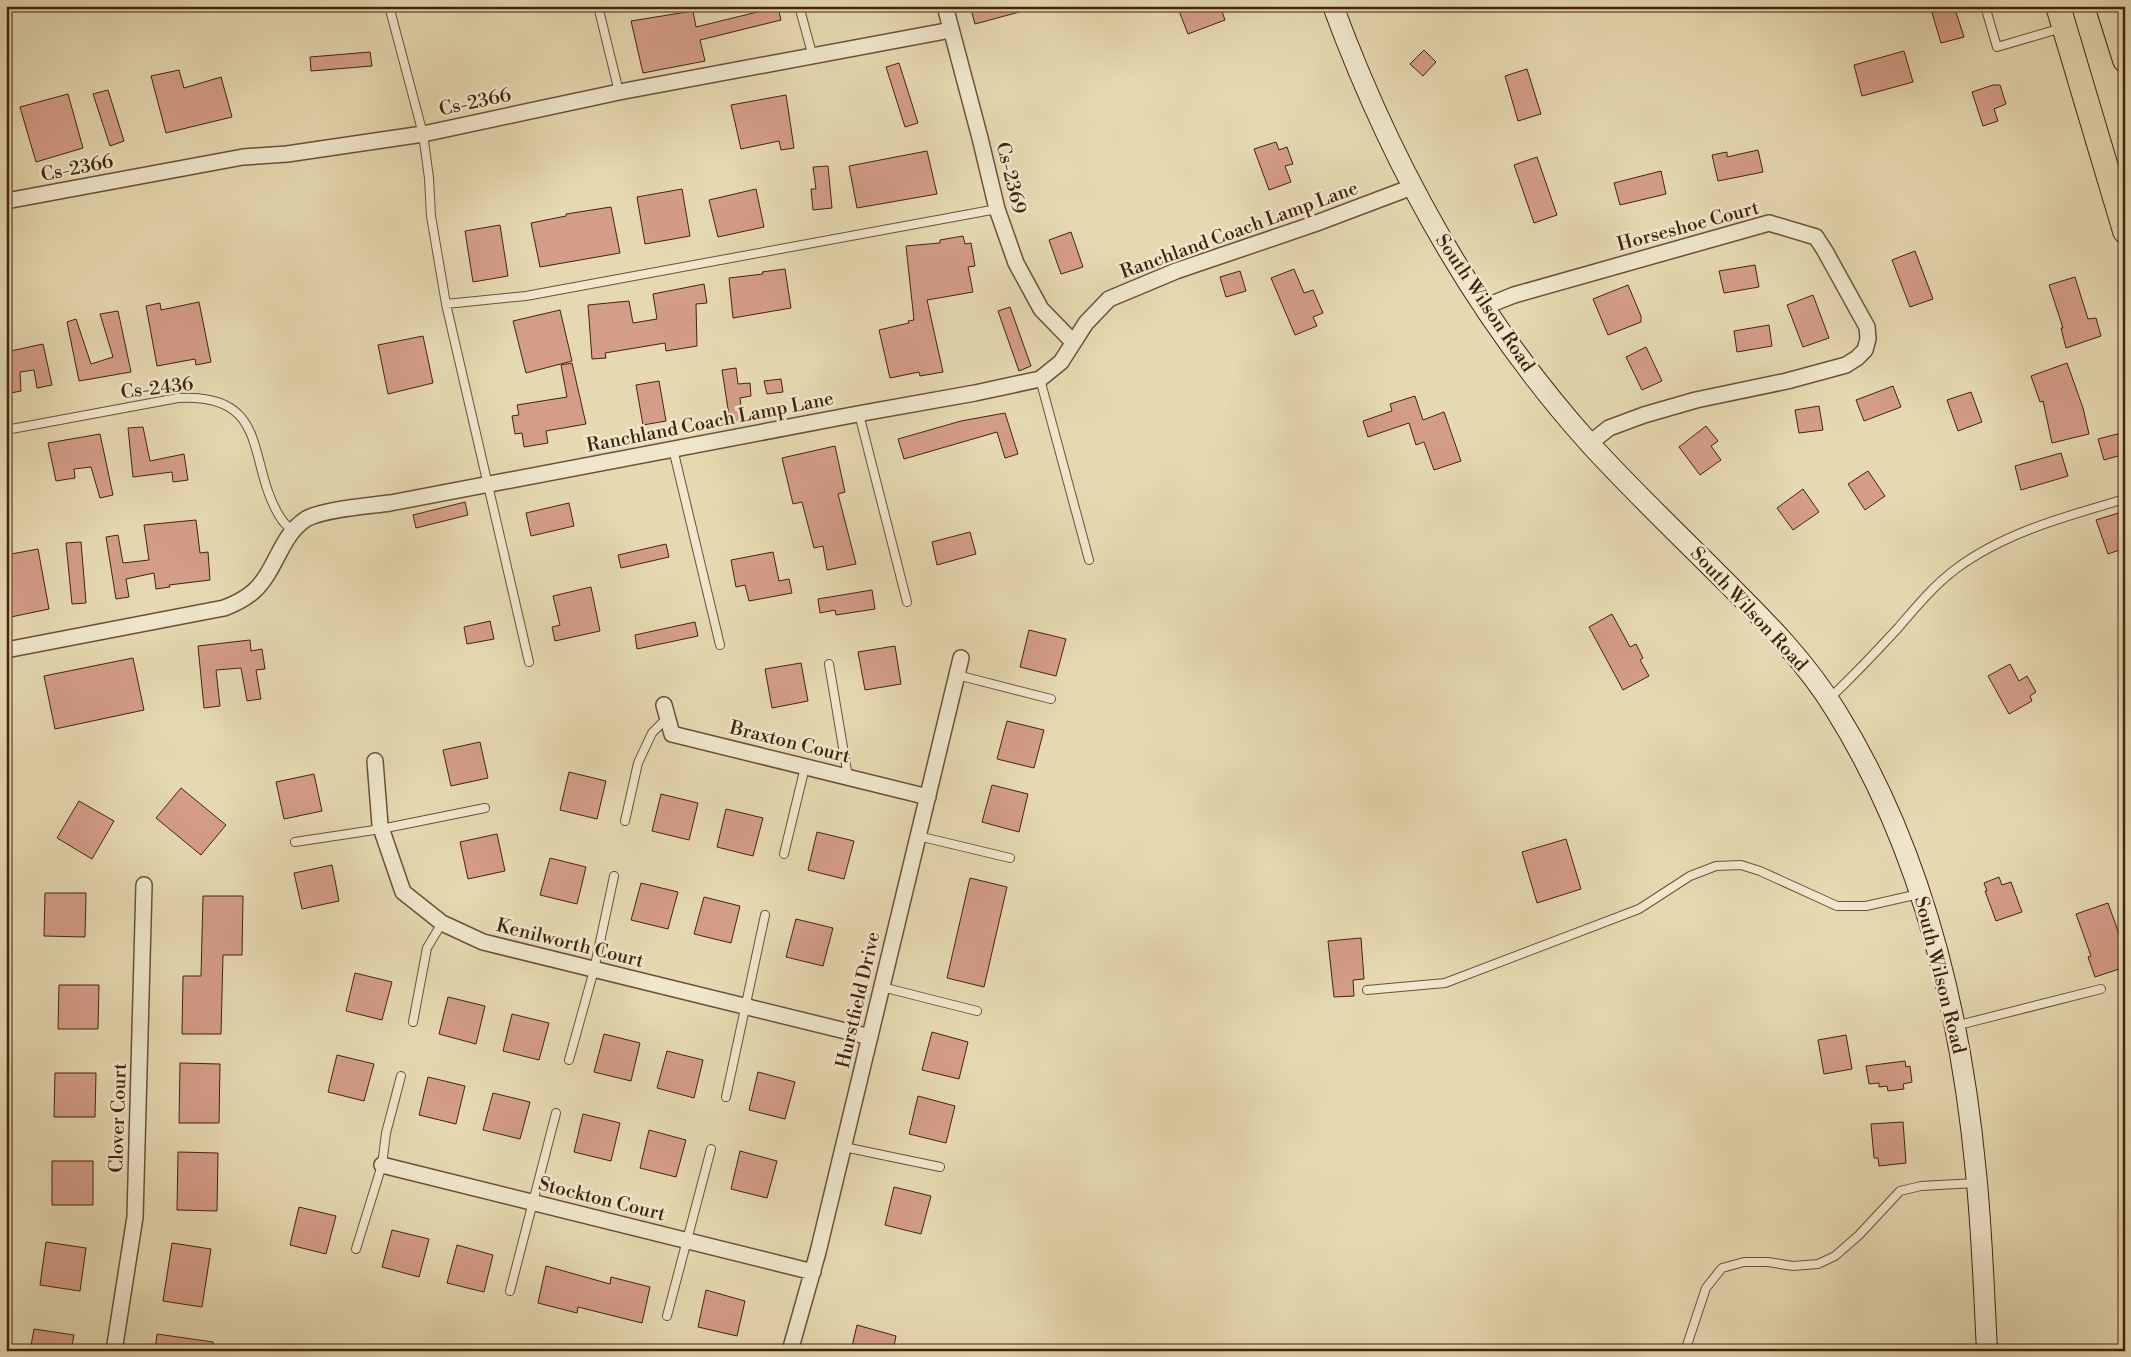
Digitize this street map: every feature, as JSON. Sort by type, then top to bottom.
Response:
[{"type":"highway","points":[[2106,8],[2125,60]]},
{"type":"highway","points":[[2061,17],[2125,231]]},
{"type":"main road","name":"South Wilson Road","points":[[1333,6],[1380,121],[1412,187],[1438,235],[1484,307],[1522,361],[1590,443],[1636,493],[1776,631],[1807,668],[1860,750],[1901,839],[1921,894],[1955,1026],[1967,1098],[1977,1183],[1987,1351]]},
{"type":"street","name":"Cs-2369","points":[[945,6],[997,209],[1016,263],[1045,314],[1073,342]]},
{"type":"street","name":"Cs-2366","points":[[6,201],[244,157],[287,154],[423,134],[619,92],[951,30]]},
{"type":"street","name":"Ranchland Coach Lamp Lane","points":[[6,650],[224,608],[241,601],[255,591],[266,578],[293,531],[308,518],[320,514],[975,393],[1040,379],[1061,362],[1073,342],[1097,310],[1109,299],[1176,271],[1314,224],[1412,187]]},
{"type":"street","name":"Horseshoe Court","points":[[1484,307],[1514,294],[1769,223],[1816,237],[1867,327],[1868,339],[1865,350],[1857,358],[1846,365],[1787,381],[1696,400],[1644,415],[1609,428],[1590,443]]},
{"type":"street","name":"Hurstfield Drive","points":[[790,1351],[813,1272],[844,1147],[961,658]]},
{"type":"street","name":"Braxton Court","points":[[666,711],[672,734],[928,797]]},
{"type":"street","name":"Kenilworth Court","points":[[375,761],[381,829],[403,892],[442,923],[483,942],[870,1037]]},
{"type":"street","name":"Clover Court","points":[[114,1351],[135,1217],[144,885]]},
{"type":"street","name":"Stockton Court","points":[[382,1165],[813,1272]]},
{"type":"lane","points":[[390,6],[423,134],[429,178],[430,216],[446,304],[529,662]]},
{"type":"lane","points":[[598,6],[619,92]]},
{"type":"lane","points":[[799,6],[813,56]]},
{"type":"lane","points":[[1985,6],[1997,47],[2061,17]]},
{"type":"lane","points":[[446,304],[526,296],[997,209]]},
{"type":"lane","points":[[1040,379],[1089,560]]},
{"type":"lane","name":"Cs-2436","points":[[6,430],[178,398],[195,397],[212,400],[228,406],[241,417],[250,432],[273,502],[280,517],[293,531]]},
{"type":"lane","points":[[859,414],[907,602]]},
{"type":"lane","points":[[673,449],[720,644]]},
{"type":"lane","points":[[1829,700],[1876,652],[1927,595],[1956,568],[2036,526],[2125,499]]},
{"type":"lane","points":[[829,664],[848,777]]},
{"type":"lane","points":[[957,675],[1051,700]]},
{"type":"lane","points":[[625,821],[638,763],[652,733],[666,711]]},
{"type":"lane","points":[[784,854],[805,767]]},
{"type":"lane","points":[[295,842],[381,829],[485,808]]},
{"type":"lane","points":[[918,836],[1010,858]]},
{"type":"lane","points":[[1368,990],[1445,983],[1639,909],[1690,876],[1716,866],[1741,865],[1760,871],[1837,906],[1866,906],[1921,894]]},
{"type":"lane","points":[[569,1060],[594,970],[614,876]]},
{"type":"lane","points":[[726,1098],[765,915]]},
{"type":"lane","points":[[412,1022],[427,948],[442,923]]},
{"type":"lane","points":[[882,987],[977,1011]]},
{"type":"lane","points":[[1955,1026],[2101,989]]},
{"type":"lane","points":[[356,1249],[382,1165],[386,1134],[401,1076]]},
{"type":"lane","points":[[510,1291],[556,1113]]},
{"type":"lane","points":[[844,1147],[940,1167]]},
{"type":"lane","points":[[667,1316],[688,1241],[710,1149]]},
{"type":"lane","points":[[1685,1351],[1706,1288],[1722,1268],[1744,1262],[1768,1262],[1793,1266],[1818,1264],[1841,1251],[1900,1191],[1921,1186],[1977,1183]]},
{"type":"building","points":[[970,6],[1023,6],[1023,11],[975,24]]},
{"type":"building","points":[[1192,6],[1220,6],[1225,20],[1188,34],[1179,11]]},
{"type":"building","points":[[1930,6],[1954,6],[1964,37],[1941,43]]},
{"type":"building","points":[[778,7],[781,20],[700,40],[705,61],[643,73],[631,21],[693,11],[696,27]]},
{"type":"building","points":[[1424,50],[1436,62],[1423,76],[1410,64]]},
{"type":"building","points":[[1904,51],[1913,82],[1862,96],[1854,65]]},
{"type":"building","points":[[370,52],[372,66],[311,71],[310,57]]},
{"type":"building","points":[[899,63],[918,123],[905,127],[886,67]]},
{"type":"building","points":[[1527,69],[1541,114],[1518,121],[1505,76]]},
{"type":"building","points":[[179,70],[184,88],[221,77],[232,117],[166,133],[151,76]]},
{"type":"building","points":[[1993,85],[2000,85],[2006,104],[1994,109],[1998,121],[1983,126],[1972,92]]},
{"type":"building","points":[[108,90],[124,141],[110,146],[93,94]]},
{"type":"building","points":[[68,94],[83,148],[36,162],[20,107]]},
{"type":"building","points":[[786,95],[794,148],[781,150],[779,141],[741,149],[731,105]]},
{"type":"building","points":[[1276,142],[1279,150],[1287,147],[1293,164],[1285,166],[1291,182],[1269,190],[1254,149]]},
{"type":"building","points":[[1758,150],[1763,172],[1718,181],[1712,155],[1727,152],[1727,157]]},
{"type":"building","points":[[927,151],[937,194],[857,208],[849,166]]},
{"type":"building","points":[[1537,157],[1557,215],[1534,223],[1514,165]]},
{"type":"building","points":[[828,166],[832,208],[813,210],[811,189],[816,189],[813,167]]},
{"type":"building","points":[[1661,171],[1666,194],[1620,205],[1614,183]]},
{"type":"building","points":[[682,189],[690,236],[645,244],[637,197]]},
{"type":"building","points":[[756,189],[764,227],[718,237],[709,200]]},
{"type":"building","points":[[611,207],[620,253],[540,267],[531,223],[566,216],[566,214]]},
{"type":"building","points":[[500,225],[508,276],[473,282],[465,231]]},
{"type":"building","points":[[1071,232],[1083,267],[1061,274],[1049,240]]},
{"type":"building","points":[[963,236],[965,244],[971,243],[975,266],[968,267],[973,292],[927,300],[943,372],[920,376],[919,372],[890,378],[879,330],[909,323],[908,321],[914,320],[906,246],[940,243],[940,240]]},
{"type":"building","points":[[1915,251],[1933,299],[1910,307],[1892,260]]},
{"type":"building","points":[[1755,265],[1759,287],[1724,293],[1719,271]]},
{"type":"building","points":[[785,269],[791,308],[733,318],[729,278]]},
{"type":"building","points":[[1294,269],[1304,293],[1313,290],[1323,313],[1313,317],[1317,326],[1295,335],[1271,278]]},
{"type":"building","points":[[1240,271],[1246,291],[1226,297],[1220,277]]},
{"type":"building","points":[[2075,277],[2088,319],[2096,318],[2101,336],[2066,348],[2061,328],[2063,328],[2049,285]]},
{"type":"building","points":[[704,284],[707,303],[696,304],[697,346],[666,351],[665,343],[605,353],[606,358],[592,359],[588,305],[629,301],[633,323],[657,319],[653,294]]},
{"type":"building","points":[[1628,285],[1641,316],[1641,322],[1608,335],[1593,299]]},
{"type":"building","points":[[1813,295],[1829,338],[1803,347],[1787,305]]},
{"type":"building","points":[[199,302],[211,362],[196,365],[195,359],[157,366],[146,306],[160,303],[161,310]]},
{"type":"building","points":[[1010,307],[1031,366],[1019,371],[998,311]]},
{"type":"building","points":[[560,310],[572,361],[526,373],[513,321]]},
{"type":"building","points":[[118,311],[131,372],[79,381],[67,322],[76,319],[91,364],[113,357],[100,314]]},
{"type":"building","points":[[1769,325],[1772,346],[1737,352],[1734,331]]},
{"type":"building","points":[[423,336],[433,383],[388,394],[378,345]]},
{"type":"building","points":[[43,344],[52,385],[37,388],[34,370],[20,372],[21,391],[6,394],[6,352]]},
{"type":"building","points":[[1646,347],[1662,381],[1642,390],[1626,357]]},
{"type":"building","points":[[572,363],[586,424],[546,431],[548,443],[524,447],[522,433],[515,434],[512,416],[519,415],[517,405],[567,397],[561,365]]},
{"type":"building","points":[[2067,363],[2083,408],[2089,434],[2052,443],[2043,401],[2040,402],[2031,376]]},
{"type":"building","points":[[736,368],[738,384],[750,383],[751,396],[740,398],[743,420],[730,422],[722,370]]},
{"type":"building","points":[[781,379],[783,392],[767,394],[764,381]]},
{"type":"building","points":[[659,381],[666,421],[643,425],[636,385]]},
{"type":"building","points":[[1893,386],[1901,407],[1864,421],[1856,400]]},
{"type":"building","points":[[1971,392],[1982,422],[1958,431],[1947,400]]},
{"type":"building","points":[[1415,396],[1423,420],[1444,412],[1461,461],[1434,470],[1424,442],[1416,445],[1409,423],[1368,437],[1363,421],[1392,411],[1390,404]]},
{"type":"building","points":[[1819,406],[1823,430],[1799,433],[1795,410]]},
{"type":"building","points":[[1005,413],[1018,454],[1005,458],[997,432],[904,459],[898,439],[961,421]]},
{"type":"building","points":[[1706,426],[1718,441],[1711,446],[1721,460],[1700,475],[1679,447]]},
{"type":"building","points":[[143,427],[150,461],[184,454],[188,480],[173,482],[172,472],[133,477],[128,428]]},
{"type":"building","points":[[2125,432],[2125,454],[2104,460],[2098,439]]},
{"type":"building","points":[[100,434],[113,495],[100,498],[91,467],[74,469],[75,478],[56,481],[48,443]]},
{"type":"building","points":[[835,446],[845,492],[838,494],[856,564],[827,570],[823,546],[814,548],[802,502],[793,504],[782,458]]},
{"type":"building","points":[[2061,453],[2068,476],[2021,490],[2015,466]]},
{"type":"building","points":[[1868,471],[1885,496],[1865,510],[1848,484]]},
{"type":"building","points":[[1803,489],[1819,512],[1793,530],[1777,508]]},
{"type":"building","points":[[465,502],[468,515],[416,528],[413,515]]},
{"type":"building","points":[[569,503],[574,526],[531,536],[526,513]]},
{"type":"building","points":[[2125,511],[2125,548],[2108,554],[2096,520]]},
{"type":"building","points":[[196,520],[200,553],[208,552],[210,580],[169,585],[170,587],[156,589],[154,573],[126,579],[129,597],[116,599],[106,537],[118,535],[123,563],[149,560],[144,525]]},
{"type":"building","points":[[970,532],[976,554],[937,565],[932,542]]},
{"type":"building","points":[[81,542],[86,603],[72,604],[66,543]]},
{"type":"building","points":[[666,544],[669,557],[621,568],[618,555]]},
{"type":"building","points":[[38,549],[49,609],[6,618],[6,555]]},
{"type":"building","points":[[773,552],[779,581],[789,579],[792,593],[749,601],[745,585],[736,587],[731,560]]},
{"type":"building","points":[[591,587],[600,631],[555,641],[552,627],[560,625],[553,596]]},
{"type":"building","points":[[872,590],[875,609],[836,615],[835,610],[820,613],[818,599]]},
{"type":"building","points":[[1612,614],[1630,647],[1636,644],[1643,658],[1640,660],[1649,676],[1623,690],[1589,627]]},
{"type":"building","points":[[490,621],[494,639],[467,644],[464,627]]},
{"type":"building","points":[[695,622],[698,636],[637,649],[635,635]]},
{"type":"building","points":[[1029,630],[1066,639],[1056,676],[1020,667]]},
{"type":"building","points":[[250,640],[251,651],[262,649],[265,669],[256,670],[261,699],[247,701],[241,668],[216,670],[220,706],[204,708],[198,646]]},
{"type":"building","points":[[895,646],[901,684],[865,690],[858,652]]},
{"type":"building","points":[[133,658],[144,710],[55,729],[44,676]]},
{"type":"building","points":[[801,663],[808,701],[772,708],[765,669]]},
{"type":"building","points":[[2010,664],[2019,681],[2027,676],[2036,692],[2030,696],[2032,701],[2009,714],[1988,676]]},
{"type":"building","points":[[1007,721],[1044,730],[1034,768],[997,759]]},
{"type":"building","points":[[480,742],[488,778],[451,786],[443,750]]},
{"type":"building","points":[[569,772],[606,781],[597,819],[560,810]]},
{"type":"building","points":[[314,774],[322,811],[284,819],[276,782]]},
{"type":"building","points":[[992,785],[1028,794],[1019,832],[982,822]]},
{"type":"building","points":[[181,788],[226,825],[201,855],[156,818]]},
{"type":"building","points":[[661,794],[698,803],[689,840],[652,831]]},
{"type":"building","points":[[79,801],[114,821],[92,859],[57,838]]},
{"type":"building","points":[[726,809],[763,818],[753,856],[717,847]]},
{"type":"building","points":[[817,832],[854,841],[844,879],[808,870]]},
{"type":"building","points":[[497,834],[505,871],[468,879],[460,842]]},
{"type":"building","points":[[1566,839],[1581,889],[1537,903],[1522,852]]},
{"type":"building","points":[[550,858],[586,867],[577,904],[540,895]]},
{"type":"building","points":[[332,865],[339,901],[302,909],[294,873]]},
{"type":"building","points":[[1999,877],[2002,885],[2011,882],[2022,912],[1996,921],[1984,883]]},
{"type":"building","points":[[970,878],[1007,887],[984,987],[947,978]]},
{"type":"building","points":[[641,883],[678,892],[668,929],[631,920]]},
{"type":"building","points":[[45,893],[86,893],[85,937],[44,936]]},
{"type":"building","points":[[203,896],[243,896],[242,955],[223,955],[221,1034],[182,1034],[183,976],[201,976]]},
{"type":"building","points":[[704,897],[740,906],[731,943],[694,934]]},
{"type":"building","points":[[2108,903],[2125,951],[2125,967],[2095,977],[2088,957],[2091,956],[2076,914]]},
{"type":"building","points":[[796,919],[833,928],[823,966],[786,957]]},
{"type":"building","points":[[1361,938],[1364,979],[1353,980],[1354,996],[1334,997],[1328,941]]},
{"type":"building","points":[[355,973],[392,982],[382,1020],[346,1011]]},
{"type":"building","points":[[59,985],[99,985],[98,1029],[58,1029]]},
{"type":"building","points":[[448,997],[485,1006],[476,1044],[439,1034]]},
{"type":"building","points":[[512,1014],[549,1023],[539,1060],[503,1051]]},
{"type":"building","points":[[932,1032],[968,1042],[959,1079],[922,1070]]},
{"type":"building","points":[[604,1034],[640,1043],[631,1081],[594,1072]]},
{"type":"building","points":[[1846,1035],[1852,1069],[1824,1074],[1818,1040]]},
{"type":"building","points":[[667,1051],[703,1060],[694,1098],[657,1088]]},
{"type":"building","points":[[337,1055],[374,1064],[364,1101],[328,1092]]},
{"type":"building","points":[[1905,1061],[1906,1067],[1910,1066],[1912,1082],[1903,1084],[1904,1089],[1888,1091],[1887,1086],[1879,1087],[1879,1083],[1869,1084],[1866,1066]]},
{"type":"building","points":[[180,1063],[220,1064],[219,1123],[179,1123]]},
{"type":"building","points":[[758,1072],[795,1082],[785,1119],[749,1110]]},
{"type":"building","points":[[55,1073],[96,1073],[95,1117],[54,1117]]},
{"type":"building","points":[[428,1077],[465,1086],[456,1124],[419,1115]]},
{"type":"building","points":[[493,1093],[530,1102],[520,1139],[483,1130]]},
{"type":"building","points":[[918,1096],[955,1106],[946,1143],[909,1134]]},
{"type":"building","points":[[583,1114],[620,1123],[611,1161],[574,1152]]},
{"type":"building","points":[[1903,1122],[1906,1163],[1879,1166],[1878,1158],[1874,1158],[1871,1124]]},
{"type":"building","points":[[649,1130],[686,1140],[676,1177],[640,1168]]},
{"type":"building","points":[[740,1151],[777,1161],[767,1198],[731,1189]]},
{"type":"building","points":[[178,1152],[218,1153],[217,1211],[177,1210]]},
{"type":"building","points":[[52,1161],[93,1161],[93,1205],[52,1205]]},
{"type":"building","points":[[894,1187],[931,1196],[921,1234],[885,1225]]},
{"type":"building","points":[[299,1207],[336,1216],[326,1254],[290,1245]]},
{"type":"building","points":[[392,1230],[429,1239],[419,1277],[382,1267]]},
{"type":"building","points":[[46,1242],[86,1248],[80,1291],[40,1285]]},
{"type":"building","points":[[172,1243],[211,1249],[202,1307],[163,1301]]},
{"type":"building","points":[[457,1245],[493,1255],[484,1292],[447,1283]]},
{"type":"building","points":[[546,1266],[610,1284],[611,1277],[650,1287],[642,1323],[578,1307],[577,1313],[538,1303]]},
{"type":"building","points":[[706,1290],[745,1301],[737,1336],[698,1327]]},
{"type":"building","points":[[857,1325],[896,1336],[893,1351],[851,1351]]},
{"type":"building","points":[[34,1329],[74,1335],[71,1351],[30,1351]]},
{"type":"building","points":[[157,1334],[213,1342],[213,1351],[155,1351]]}]
